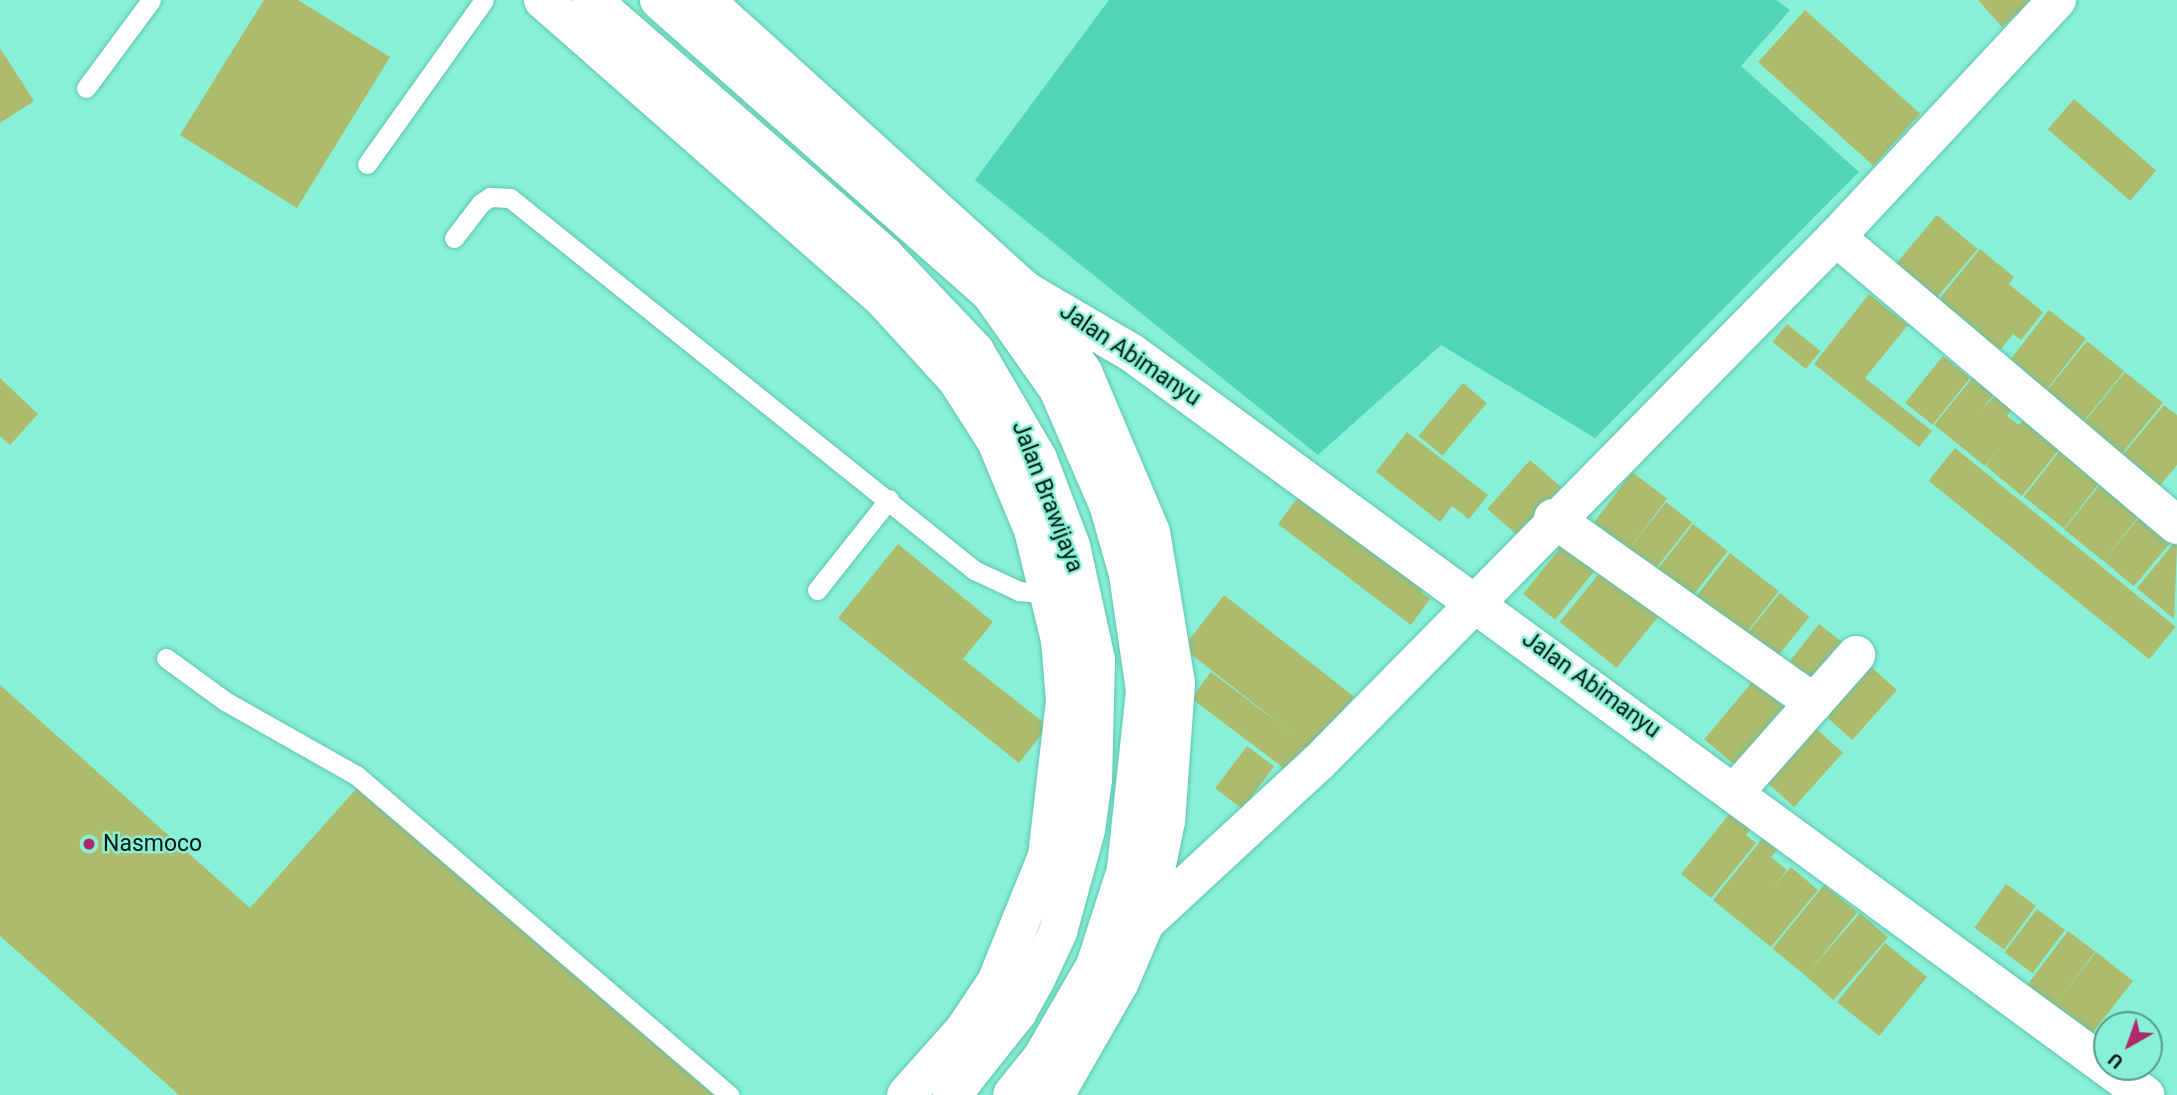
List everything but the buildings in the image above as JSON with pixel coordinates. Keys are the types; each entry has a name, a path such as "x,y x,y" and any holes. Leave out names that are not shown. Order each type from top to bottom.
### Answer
{"main road":[{"path":"543,0 884,300 957,380 1013,478 1052,594 1065,701 1047,856 996,982 964,1030 906,1095"},
{"name":"Jalan Brawijaya","path":"592,0 885,256 959,333 1010,404 1071,546 1096,660 1095,752 1086,830 1058,932 1036,979 1017,1013 952,1095"},
{"path":"659,0 991,294 1058,389 1109,507 1128,574 1145,691 1126,870 1095,966 1047,1049 1012,1095"},
{"path":"705,0 1026,291 1059,331 1107,420 1151,531 1164,587 1176,731 1166,821 1145,923 1120,982 1055,1095"},
{"path":"1145,923 1251,830 1553,518 1836,237 2057,0"},
{"path":"1836,237 2177,525"},
{"name":"Jalan Abimanyu","path":"1026,291 1105,334 1475,600 2145,1095"},
{"path":"1553,518 1814,703"},
{"path":"1735,792 1856,655"}],"lane":[{"path":"86,88 151,0"},
{"path":"367,164 484,0"},
{"path":"454,238 481,203 490,197 510,198 889,499 974,570 1019,591 1052,594"},
{"path":"817,590 889,499"},
{"path":"166,658 225,701 356,775 730,1095"}],"green space":[{"path":"1109,0 1776,0 1790,10 1741,66 1859,172 1595,438 1441,345 1318,455 975,180"}],"place":[{"name":"Nasmoco","path":"89,844"}]}
